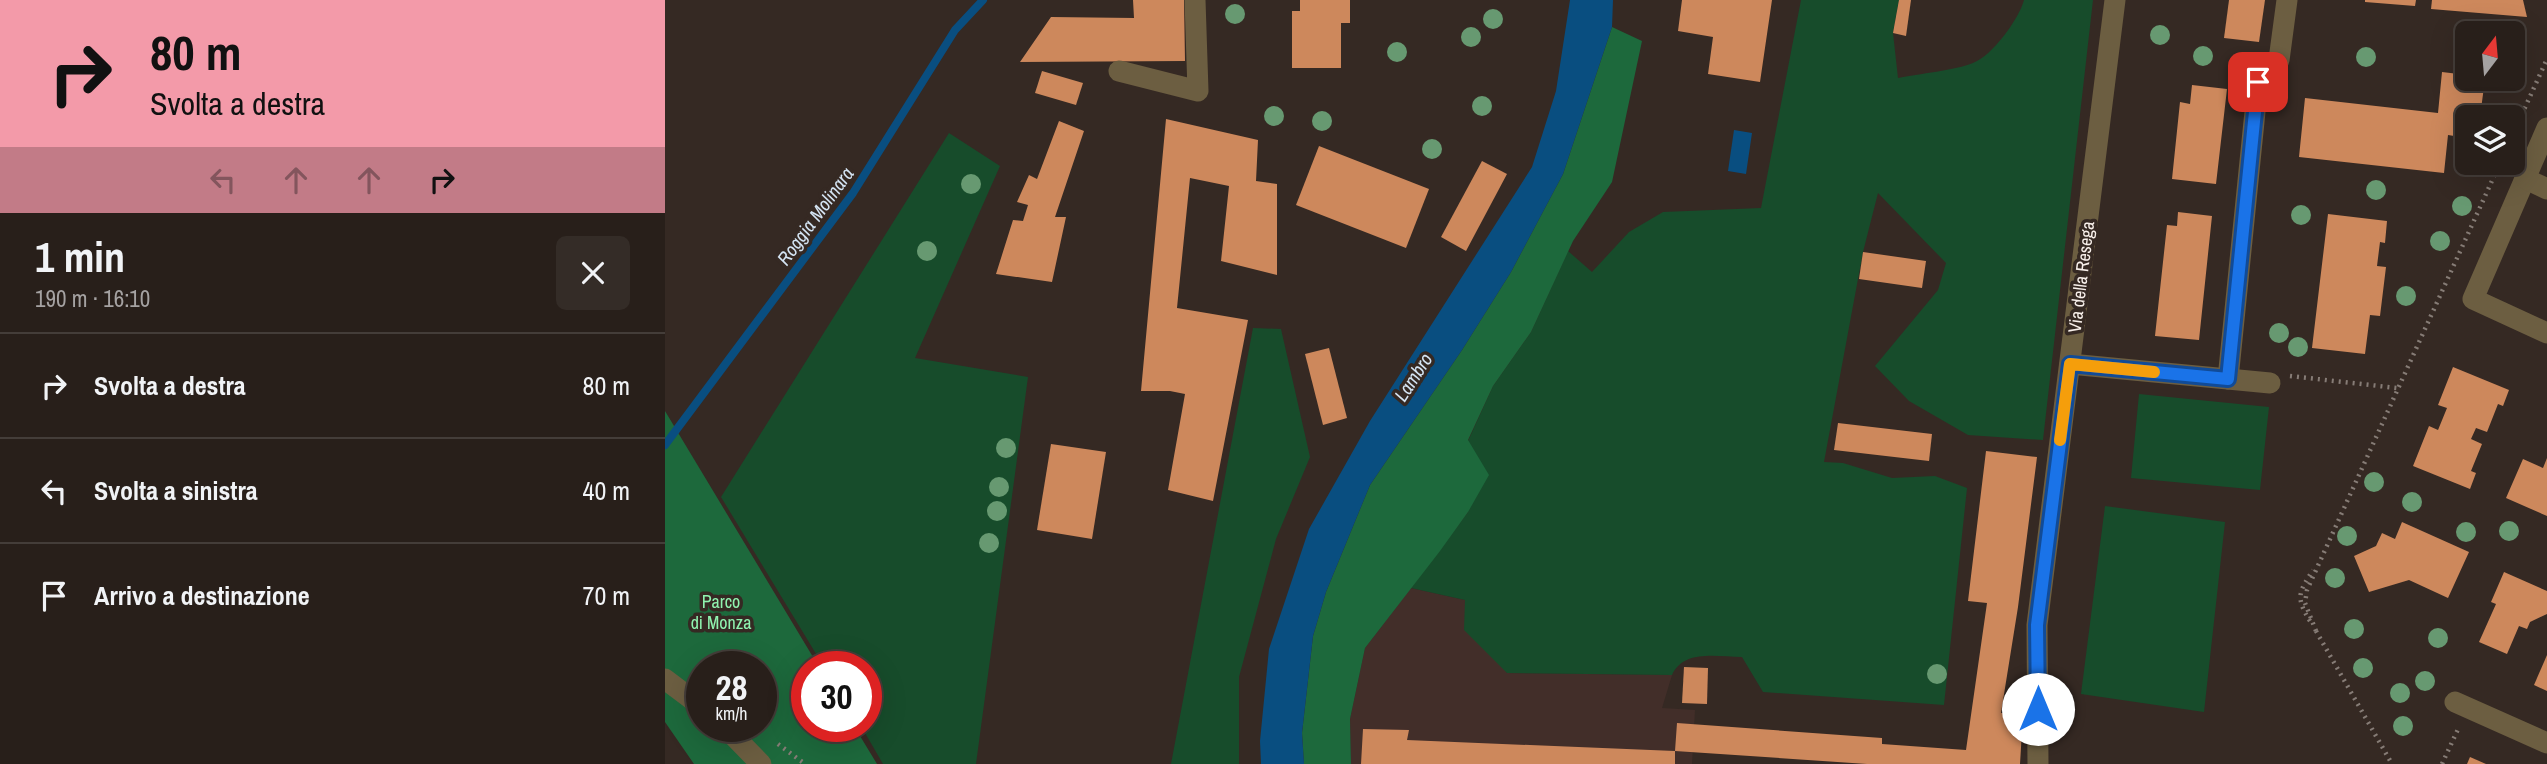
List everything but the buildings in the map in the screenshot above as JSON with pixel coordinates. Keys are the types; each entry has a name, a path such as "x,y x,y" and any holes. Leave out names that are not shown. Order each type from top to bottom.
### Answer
{"street":[{"path":"1119,71 1198,91 1195,0"},
{"name":"Via della Resega","path":"2038,764 2037,625 2115,0"},
{"path":"2279,60 2287,0"},
{"path":"2228,379 2258,82"},
{"path":"2547,128 2473,299 2547,332"},
{"path":"2526,179 2547,188"},
{"path":"2070,364 2270,383"},
{"path":"665,678 686,694"},
{"path":"2462,705 2547,743"},
{"path":"740,742 761,764"}],"path":[{"path":"2525,108 2547,59"},
{"path":"2392,764 2300,604 2300,590 2320,560 2495,175"},
{"path":"2270,383 2290,376 2397,388"},
{"path":"2442,764 2462,705"}],"shaded area":[{"path":"1411,588 1465,600 1507,673 1672,675 1662,708 1695,710 1692,764 1351,764 1350,719 1365,648"}],"green space":[{"path":"1801,0 1899,0 1893,33 1898,78 1957,68 1980,59 2004,36 2017,17 2024,0 2093,0 2043,440 1968,435 1909,401 1875,366 1938,290 1946,263 1878,193 1863,252 1824,462 1843,463 1892,478 1935,476 1967,488 1944,705 1763,692 1742,657 1693,658 1684,661 1672,675 1507,673 1464,630 1465,600 1411,588 1468,512 1468,441 1493,386 1531,332 1568,251 1592,272 1629,232 1663,212 1761,208"},
{"path":"1612,27 1642,41 1612,182 1573,241 1531,332 1493,386 1468,440 1489,475 1468,512 1365,648 1350,719 1351,764 1304,764 1302,733 1313,636 1326,592 1370,485 1462,350 1511,272 1563,174"},
{"path":"949,133 1000,166 915,358 1028,377 976,764 883,764 870,742 882,742 882,651 814,651 721,497"},
{"path":"1253,328 1281,329 1310,457 1276,539 1239,677 1239,764 1171,764"},
{"path":"2139,394 2269,407 2260,490 2131,478"},
{"name":"Parco di Monza","path":"665,411 809,651 791,651 791,742 864,742 877,764 694,764 665,722"},
{"path":"2105,506 2225,522 2204,712 2081,694"}],"water":[{"name":"Lambro","path":"1570,0 1613,0 1612,27 1563,174 1511,272 1462,350 1370,485 1326,592 1313,636 1302,733 1304,764 1261,764 1260,741 1269,649 1309,529 1370,421 1532,167 1556,91"},
{"path":"1734,130 1752,133 1746,174 1728,171"}],"waterway":[{"name":"Roggia Molinara","path":"665,445 853,193 955,30 983,0"}],"slow traffic":[{"path":"2060,440 2070,364 2154,372"}],"route":[{"path":"2038,709 2037,625 2070,364 2228,379 2258,82"}]}
